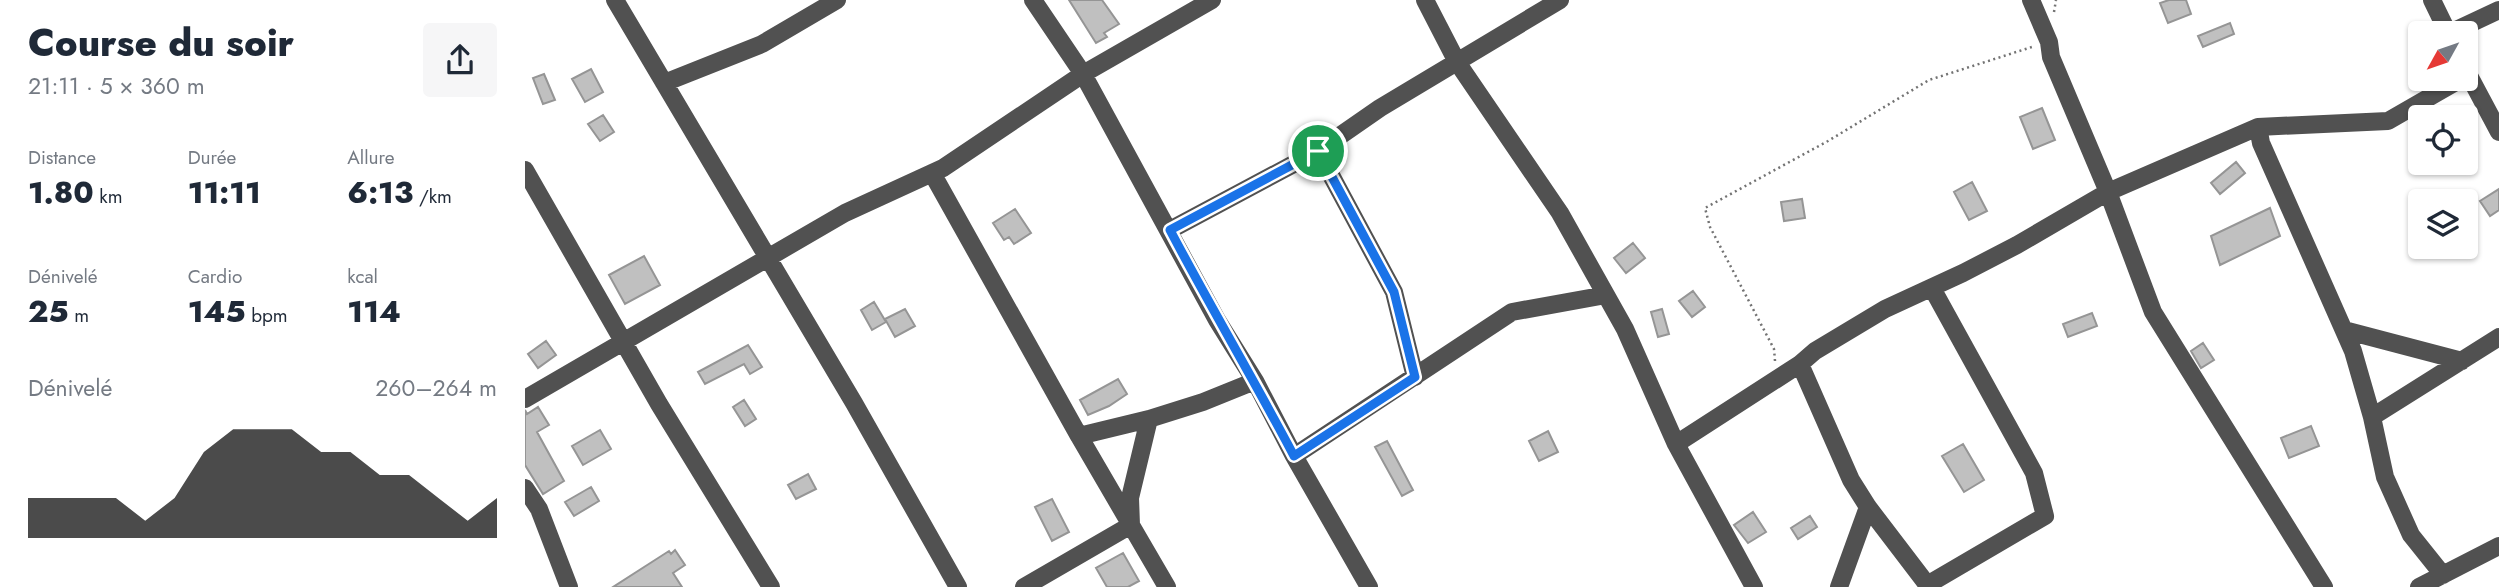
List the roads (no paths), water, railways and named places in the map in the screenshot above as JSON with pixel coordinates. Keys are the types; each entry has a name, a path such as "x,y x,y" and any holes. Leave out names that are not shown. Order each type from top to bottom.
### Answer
{"street":[{"path":"615,0 768,257 958,587"},
{"path":"664,83 762,44 837,0"},
{"path":"1033,0 1083,74 1217,320 1255,381 1294,456 1369,587"},
{"path":"525,399 623,340 863,204 932,173 1083,74 1212,0"},
{"path":"1425,0 1457,62 1560,213 1606,295 1625,329 1676,444 1754,587"},
{"path":"1170,230 1318,151 1380,108 1560,0"},
{"path":"2031,0 2049,41 2051,57 2108,192 2153,312 2324,587"},
{"path":"2432,0 2443,21"},
{"path":"2475,21 2499,10"},
{"path":"1676,444 1800,364 1815,351 1885,309 2017,245 2108,192 2259,127 2388,121 2438,91"},
{"path":"2475,91 2499,132"},
{"path":"2259,127 2261,143 2353,351 2372,417 2385,477 2411,535 2443,575"},
{"path":"1318,151 1394,292 1415,377"},
{"path":"525,170 659,404 771,587"},
{"path":"932,173 1167,587"},
{"path":"1800,364 1851,480 1868,507 1928,586 2045,516 2034,473 1932,288"},
{"path":"1294,456 1513,313 1606,295"},
{"path":"2344,330 2462,361"},
{"path":"2372,417 2499,337"},
{"path":"1079,436 1149,419 1203,402 1255,381"},
{"path":"1131,525 1130,498 1149,419"},
{"path":"525,488 532,509 569,587"},
{"path":"1839,587 1868,507"},
{"path":"1024,587 1131,525"},
{"path":"2419,587 2499,546"}]}
